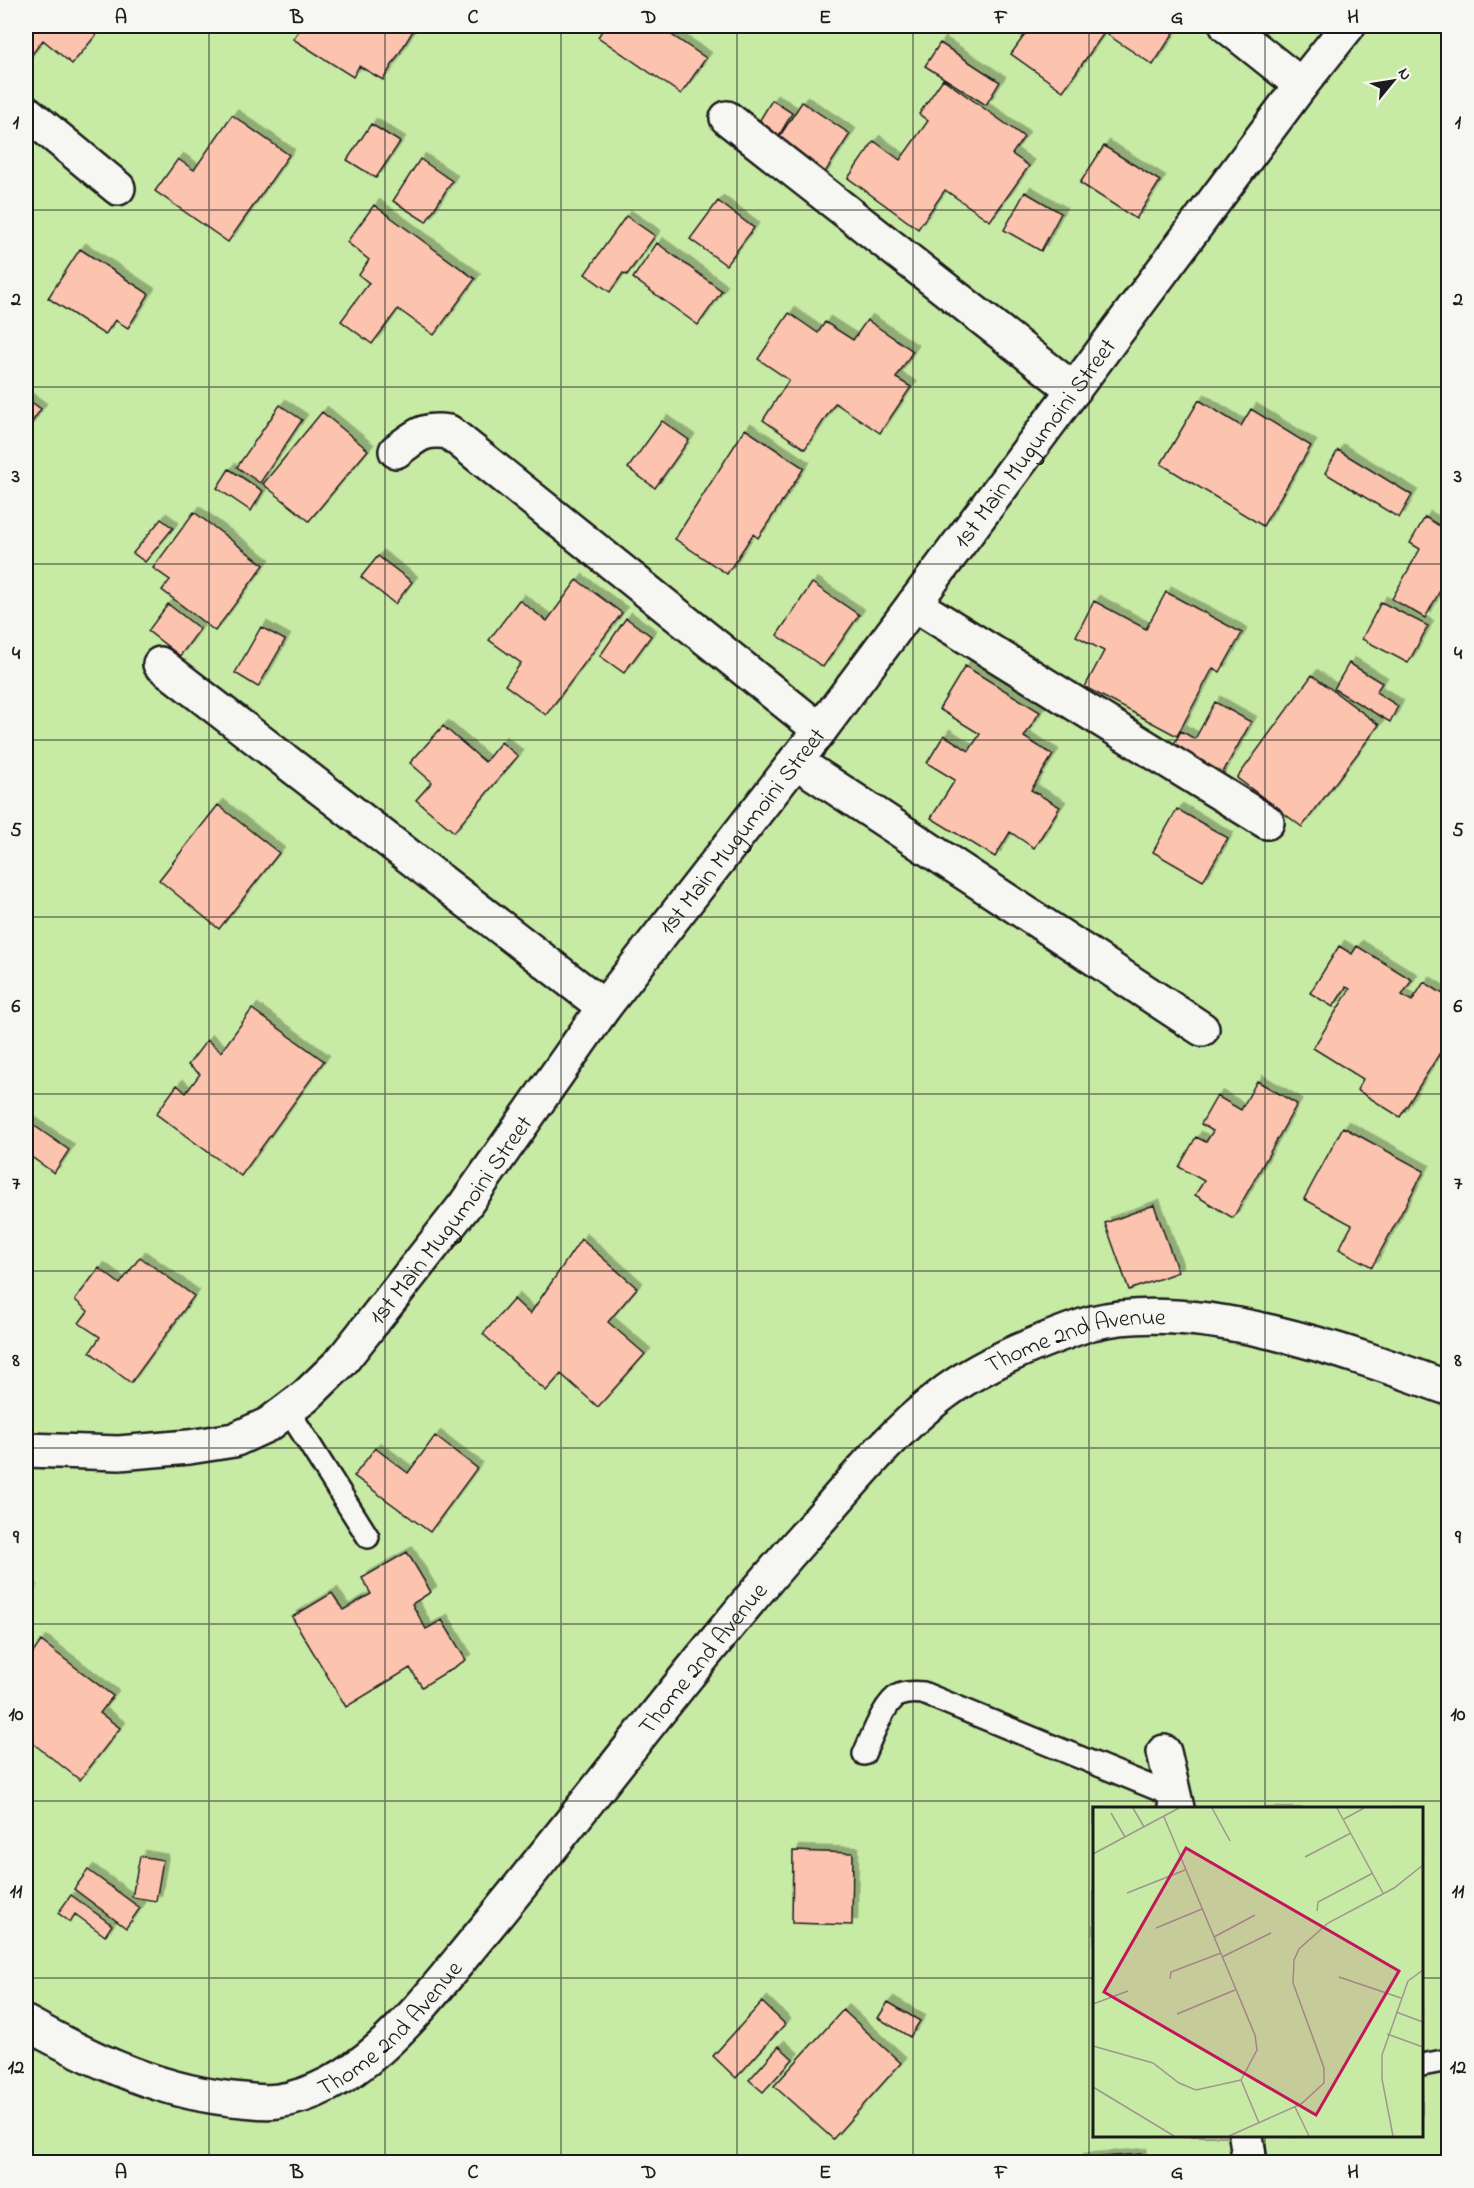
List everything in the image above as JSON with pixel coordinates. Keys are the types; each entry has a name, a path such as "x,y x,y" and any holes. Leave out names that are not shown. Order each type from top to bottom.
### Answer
{"street":[{"path":"1227,26 1301,85"},
{"name":"1st Main Mugumoini Street","path":"26,1450 119,1453 234,1440 269,1424 306,1396 341,1362 465,1205 604,1007 820,730 1301,85 1348,26"},
{"path":"26,112 118,188"},
{"path":"727,118 1074,390"},
{"path":"396,451 420,434 433,430 449,432 820,730"},
{"path":"914,604 1267,822"},
{"path":"160,664 604,1007"},
{"path":"795,761 1202,1029"},
{"name":"Thome 2nd Avenue","path":"26,2023 82,2054 149,2082 222,2098 274,2102 295,2097 324,2086 361,2063 392,2039 424,2002 530,1875 651,1719 774,1572 911,1419 944,1392 1033,1345 1092,1323 1149,1315 1203,1319 1245,1326 1313,1344 1449,1388"},
{"path":"1164,1752 1175,1802"},
{"path":"1246,2137 1250,2163"}],"lane":[{"path":"288,1410 368,1537"},
{"path":"864,1754 889,1704 896,1696 909,1692 923,1693 1175,1802"},
{"path":"1423,2065 1449,2060"}],"green space":[{"path":"26,26 1448,26 1448,2162 26,2162"}],"building":[{"path":"26,26 97,26 101,29 72,64 43,40 26,62"},
{"path":"302,26 416,26 383,80 359,66 353,77 293,39"},
{"path":"605,26 658,26 706,58 681,94 598,37"},
{"path":"1005,26 1027,26 1020,35"},
{"path":"1031,26 1109,26 1063,91 1011,54"},
{"path":"1114,26 1178,26 1153,65 1108,35"},
{"path":"940,43 1000,82 986,105 925,66"},
{"path":"943,79 1024,137 1012,154 1029,166 990,221 945,190 918,229 848,178 874,141 900,160 928,121 919,114"},
{"path":"772,100 792,113 773,146 752,133"},
{"path":"802,102 850,134 820,180 772,148"},
{"path":"232,115 289,155 228,242 155,191 178,159 194,170"},
{"path":"371,124 400,142 376,178 347,160"},
{"path":"1104,146 1160,181 1136,219 1080,183"},
{"path":"420,159 452,181 426,222 393,201"},
{"path":"1025,192 1061,213 1041,251 1004,230"},
{"path":"718,201 754,228 726,265 690,239"},
{"path":"374,205 475,279 434,335 398,309 372,344 341,321 369,283 359,275 369,260 347,242"},
{"path":"626,216 655,236 627,275 623,273 610,292 585,274"},
{"path":"657,243 722,291 698,325 633,278"},
{"path":"80,249 149,294 128,328 115,320 105,335 48,298"},
{"path":"789,313 818,333 825,322 853,340 867,320 913,351 896,378 911,387 880,433 835,403 805,449 763,420 789,380 758,359"},
{"path":"26,398 41,409 26,431"},
{"path":"1199,400 1241,426 1251,409 1311,446 1263,526 1161,464"},
{"path":"280,405 302,420 260,483 237,467"},
{"path":"322,412 368,450 309,521 263,484"},
{"path":"662,421 689,440 655,488 628,468"},
{"path":"745,429 804,468 758,538 753,534 727,574 675,539"},
{"path":"1338,450 1412,495 1399,518 1325,473"},
{"path":"229,469 263,491 251,511 217,488"},
{"path":"194,512 264,565 215,631 162,590 170,580 153,568"},
{"path":"1425,517 1448,531 1448,576 1425,618 1392,599 1420,549 1410,543"},
{"path":"161,519 173,528 145,562 133,553"},
{"path":"378,556 412,582 395,604 361,577"},
{"path":"577,580 622,613 546,715 505,685 521,663 489,640 519,600 547,621"},
{"path":"812,583 859,615 823,667 777,635"},
{"path":"1166,592 1242,633 1220,672 1213,668 1177,736 1085,687 1104,651 1076,636 1094,601 1146,629"},
{"path":"1381,602 1428,626 1408,663 1362,639"},
{"path":"168,604 200,629 180,656 148,631"},
{"path":"626,618 651,636 624,673 600,656"},
{"path":"261,627 285,640 258,687 235,673"},
{"path":"1349,663 1382,683 1376,692 1398,706 1390,722 1334,689"},
{"path":"965,666 1040,712 1024,737 1053,755 1031,790 1060,807 1034,848 1010,832 995,857 931,818 955,780 927,763 944,735 969,751 980,734 939,709"},
{"path":"1312,675 1379,725 1302,827 1237,778"},
{"path":"1215,702 1251,722 1218,781 1169,753 1181,731 1195,739"},
{"path":"443,726 485,762 501,742 518,756 454,832 416,800 432,782 410,763"},
{"path":"218,805 279,853 219,929 159,880"},
{"path":"1177,809 1228,838 1203,881 1153,852"},
{"path":"1339,946 1352,954 1357,946 1412,980 1402,995 1412,1001 1424,982 1448,997 1448,1040 1400,1117 1357,1090 1363,1079 1313,1048 1350,989 1346,987 1333,1007 1310,993"},
{"path":"252,1009 324,1061 241,1176 156,1114 177,1085 186,1093 200,1074 188,1065 207,1040 221,1052"},
{"path":"1257,1081 1297,1104 1233,1218 1195,1195 1204,1181 1179,1167 1196,1137 1206,1142 1213,1131 1201,1124 1217,1096 1241,1110"},
{"path":"26,1120 69,1150 54,1173 26,1153"},
{"path":"1343,1127 1424,1171 1372,1267 1339,1249 1352,1225 1304,1199"},
{"path":"1154,1205 1178,1272 1129,1290 1105,1223"},
{"path":"581,1239 637,1288 608,1322 645,1354 598,1407 561,1374 546,1391 483,1334 514,1299 530,1314"},
{"path":"140,1257 194,1296 131,1383 90,1352 100,1337 79,1323 88,1311 75,1300 99,1268 120,1284"},
{"path":"435,1436 477,1468 430,1532 354,1476 375,1448 408,1473"},
{"path":"407,1552 431,1592 412,1604 426,1629 442,1620 466,1660 422,1687 410,1668 346,1707 292,1617 332,1593 343,1610 371,1594 362,1578"},
{"path":"26,1586 32,1590 26,1601"},
{"path":"41,1641 113,1696 100,1713 120,1728 80,1780 26,1738 26,1663"},
{"path":"793,1851 853,1853 852,1925 792,1923"},
{"path":"140,1856 163,1860 156,1901 132,1897"},
{"path":"88,1870 140,1908 126,1928 74,1889"},
{"path":"71,1895 112,1925 105,1936 75,1914 70,1922 58,1913"},
{"path":"762,2002 785,2024 736,2078 713,2056"},
{"path":"888,2002 920,2021 910,2037 878,2018"},
{"path":"843,2010 901,2063 833,2139 774,2086"},
{"path":"779,2046 793,2059 763,2092 749,2080"},
{"path":"1141,2154 1142,2162 1078,2162 1078,2159"}]}
